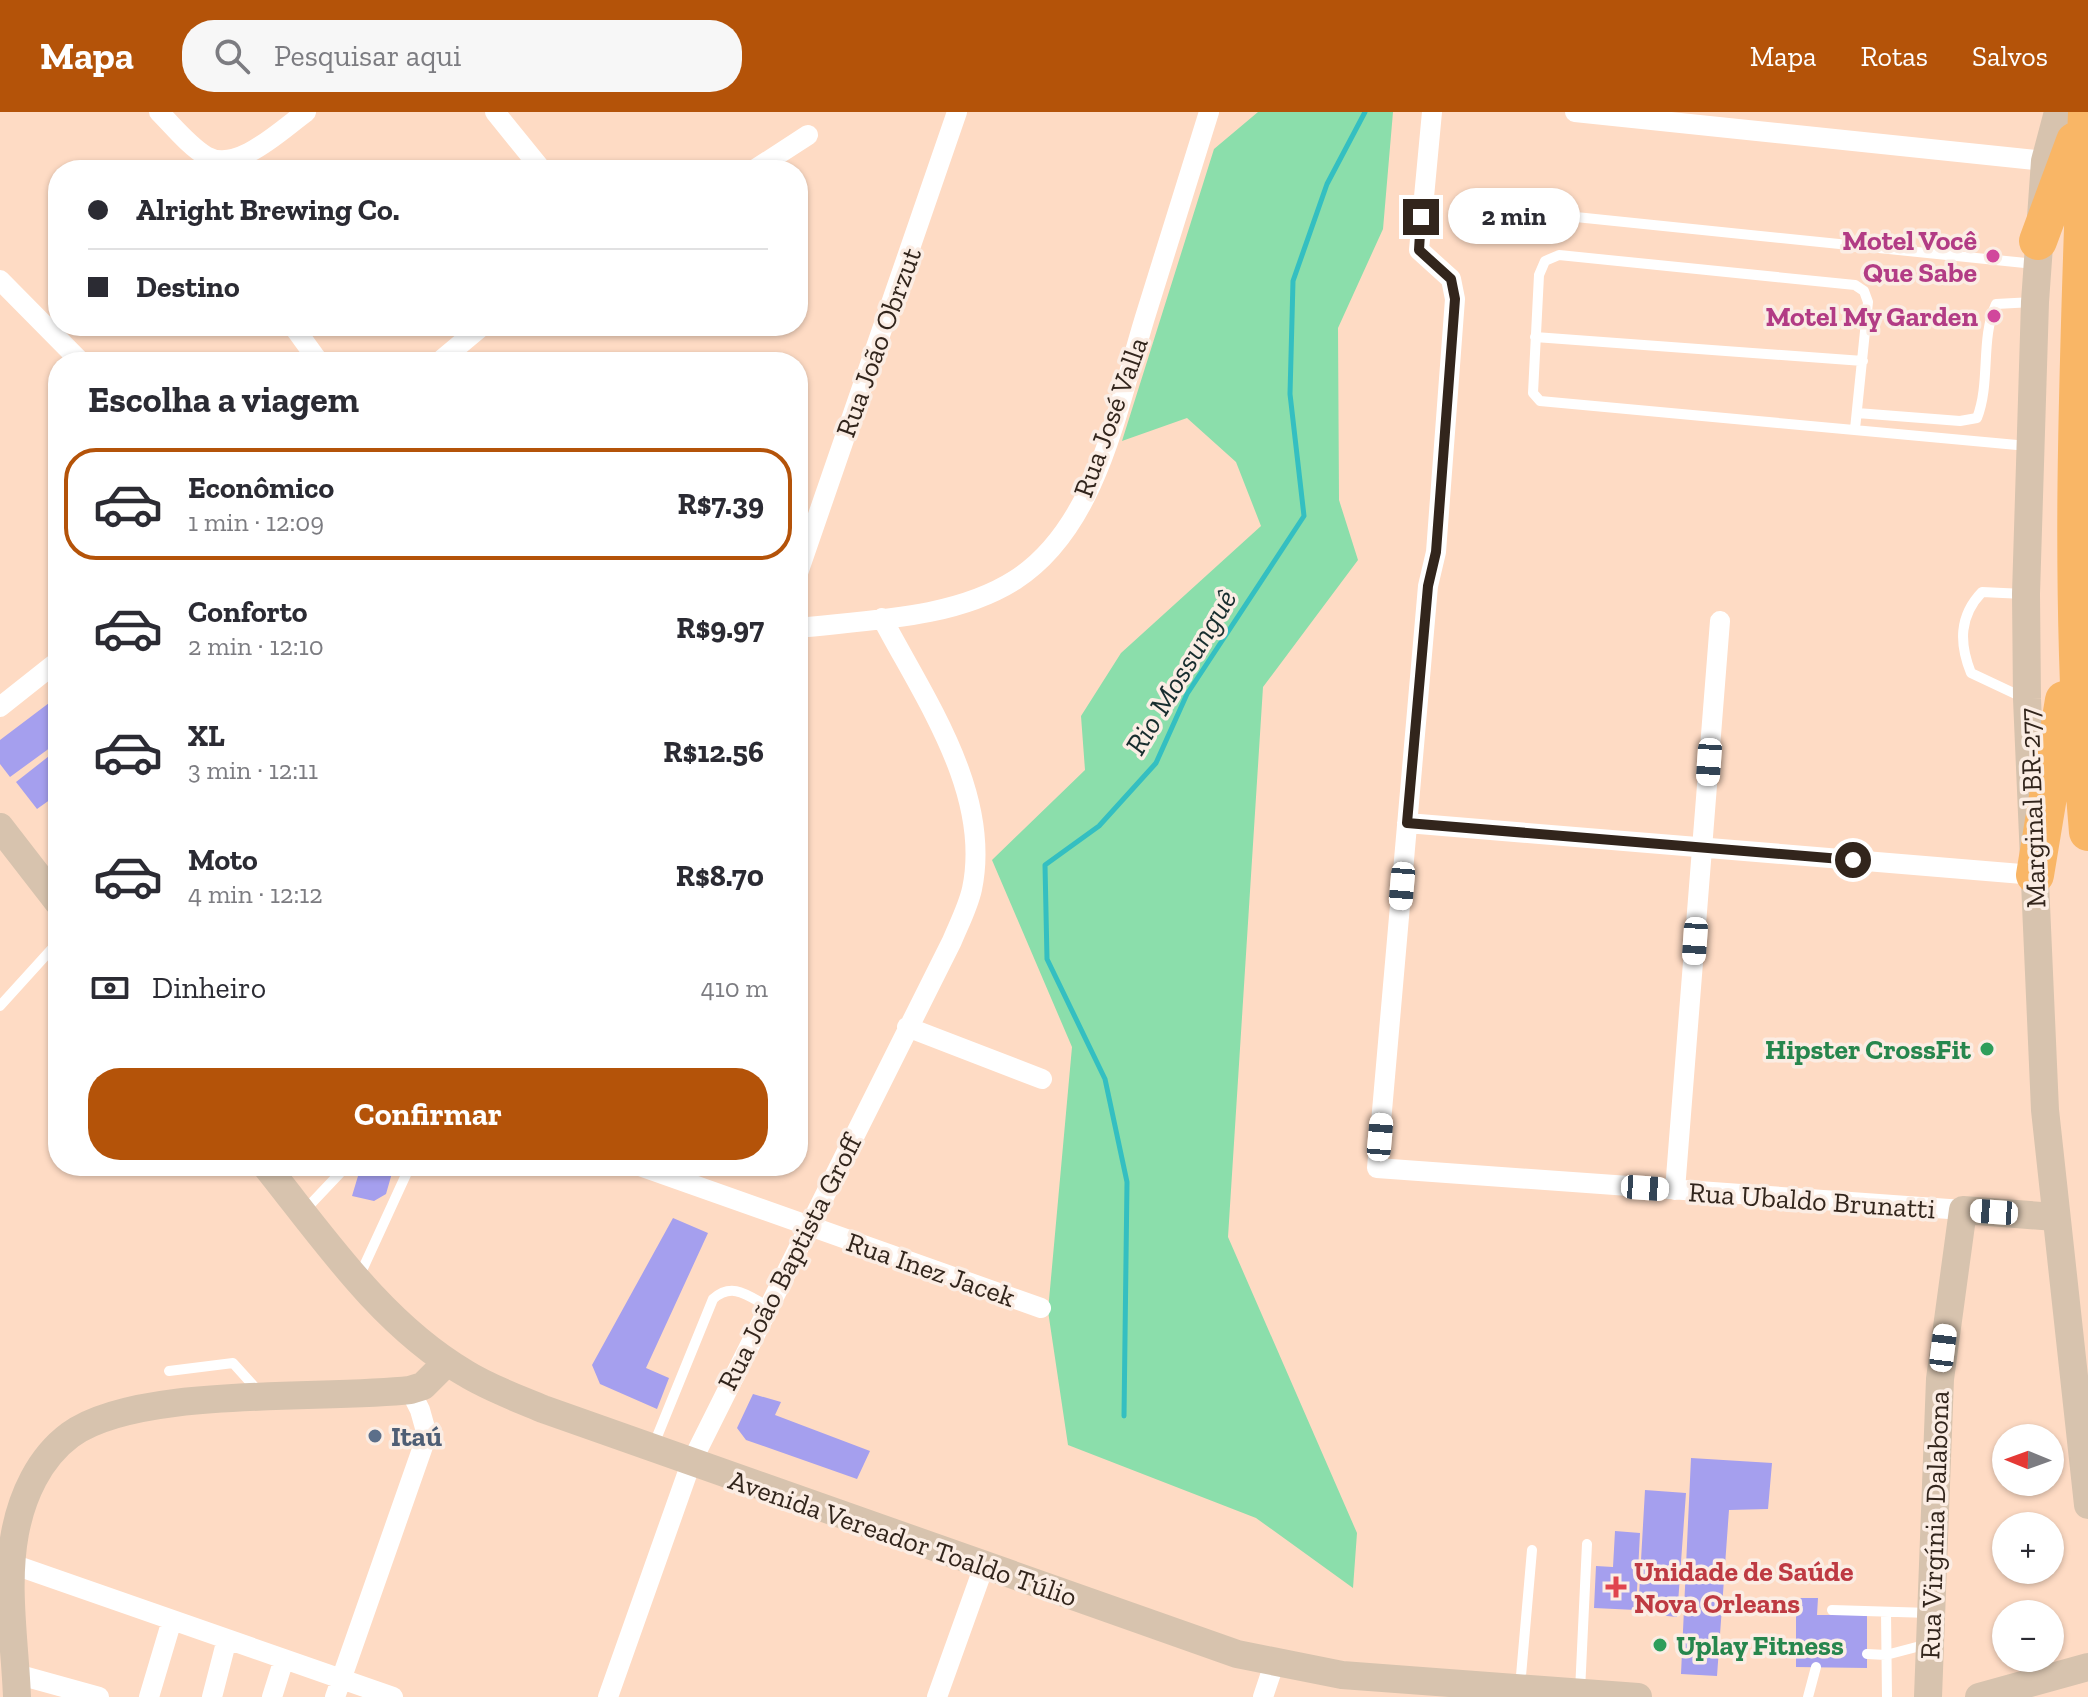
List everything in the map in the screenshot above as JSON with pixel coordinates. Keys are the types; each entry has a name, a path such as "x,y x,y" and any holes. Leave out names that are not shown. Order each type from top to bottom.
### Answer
{"highway":[{"path":"2038,253 2086,112"},
{"path":"2086,112 2076,428 2076,626 2088,832"},
{"path":"2035,875 2076,626"}],"main road":[{"name":"Marginal BR-277","path":"2058,112 2045,161 2035,302 2026,594 2027,699 2041,1039 2055,1217 2088,1505"},
{"path":"0,827 48,889"},
{"name":"Avenida Vereador Toaldo Túlio","path":"277,1176 358,1280 439,1356 513,1397 1201,1643 1274,1664 1342,1675 1638,1697"},
{"name":"Rua Ubaldo Brunatti","path":"1963,1210 2055,1217"},
{"name":"Rua Virgínia Dalabona","path":"1928,1697 1941,1363 1963,1210"},
{"path":"17,1686 8,1533 38,1471 51,1453 86,1425 129,1410 410,1390 423,1386 439,1356"},
{"path":"372,1392 439,1356"},
{"path":"1979,1697 2088,1667"}],"street":[{"path":"159,112 207,157 247,156 306,112"},
{"path":"495,112 534,160"},
{"name":"Rua João Obrzut","path":"808,544 957,112"},
{"name":"Rua José Valla","path":"808,627 882,618 962,603 1014,580 1056,543 1068,525 1103,451 1209,112"},
{"path":"1432,112 1418,244 1422,256 1453,283 1455,299 1436,552 1428,586 1407,823 2035,875"},
{"path":"1575,112 2045,161"},
{"path":"769,160 808,135"},
{"path":"0,280 48,329"},
{"path":"55,336 71,352"},
{"path":"451,352 470,336"},
{"name":"Rua João Baptista Groff","path":"608,1697 691,1463 963,915 972,889 974,833 968,802 947,742 882,618"},
{"path":"1675,1190 1720,621"},
{"path":"0,707 48,669"},
{"name":"Rua Ubaldo Brunatti","path":"1407,823 1377,1168 1963,1210"},
{"path":"907,1027 1042,1079"},
{"name":"Rua Inez Jacek","path":"668,1176 1041,1308"},
{"path":"338,1688 427,1435 410,1390"},
{"path":"12,1564 284,1659 338,1688 393,1697"},
{"path":"937,1697 984,1566"},
{"path":"149,1697 172,1620"},
{"path":"212,1697 227,1639"},
{"path":"272,1697 284,1659"},
{"path":"1263,1697 1274,1664"},
{"path":"17,1686 99,1697"}],"lane":[{"path":"1566,216 2038,253"},
{"path":"1855,429 1868,302 1864,291 1855,285 1559,255 1545,261 1539,275 1535,337 1533,393 1540,401 1552,405 2029,446"},
{"path":"1857,413 1960,421 1977,418 1983,401 1990,324 1996,304 2035,302"},
{"path":"1535,337 1863,361"},
{"path":"2026,594 1982,592 1964,618 1963,653 1971,673 2027,699"},
{"path":"0,1006 48,953"},
{"path":"303,1213 337,1176"},
{"path":"358,1280 405,1176"},
{"path":"653,1449 713,1299 723,1290 735,1289 767,1306"},
{"path":"169,1371 233,1363 264,1398"},
{"path":"1580,1693 1587,1544"},
{"path":"1520,1688 1532,1550"},
{"path":"1832,1610 1930,1613"},
{"path":"1886,1612 1887,1697"},
{"path":"1867,1654 1886,1655 1929,1644"},
{"path":"1808,1697 1816,1667"}],"green space":[{"path":"1258,112 1393,112 1383,229 1338,328 1339,500 1358,560 1263,687 1228,1237 1357,1533 1353,1588 1256,1518 1068,1445 1048,1311 1072,1047 992,860 1085,770 1081,716 1121,653 1261,526 1236,462 1187,418 1122,441 1214,149"}],"building":[{"path":"48,704 48,749 10,777 0,764 0,740"},
{"path":"48,757 48,801 37,809 16,782"},
{"path":"358,1176 391,1176 386,1194 374,1201 352,1196"},
{"path":"673,1218 708,1233 646,1368 669,1378 657,1409 600,1384 592,1365"},
{"path":"753,1394 781,1402 775,1415 870,1451 857,1479 746,1440 737,1428"},
{"path":"1691,1458 1772,1463 1768,1509 1729,1510 1717,1676 1681,1674"},
{"path":"1645,1490 1686,1493 1677,1617 1638,1613"},
{"name":"Unidade de Saúde Nova Orleans","path":"1615,1531 1640,1533 1636,1610 1594,1608 1596,1566 1613,1567"},
{"path":"1796,1598 1818,1598 1817,1615 1867,1615 1867,1668 1796,1667"}],"waterway":[{"name":"Rio Mossunguê","path":"1124,1416 1127,1182 1105,1079 1047,959 1045,865 1099,826 1156,763 1187,694 1304,516 1290,394 1293,281 1327,184 1365,112"}],"place":[{"name":"Motel Você Que Sabe","path":"1993,256"},
{"name":"Motel My Garden","path":"1994,316"},
{"name":"Hipster CrossFit","path":"1987,1049"},
{"name":"Itaú","path":"375,1436"},
{"name":"Unidade de Saúde Nova Orleans","path":"1616,1587"},
{"name":"Uplay Fitness","path":"1660,1645"}],"route":[{"path":"1421,217 1419,250 1422,256 1451,279 1455,299 1436,552 1428,586 1407,823 1853,860"}]}
